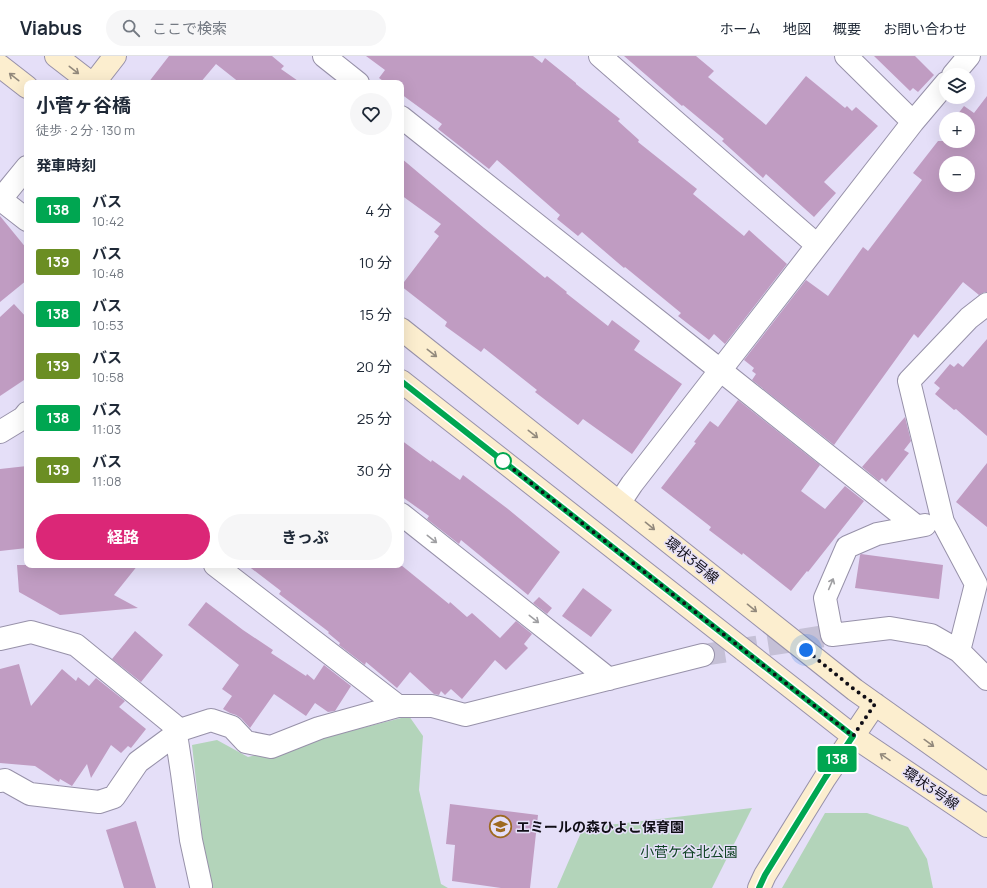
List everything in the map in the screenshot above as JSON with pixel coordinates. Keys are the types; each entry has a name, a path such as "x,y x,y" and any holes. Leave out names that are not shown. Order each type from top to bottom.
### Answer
{"street":[{"path":"56,56 88,80"},
{"path":"95,80 115,56"},
{"path":"600,56 817,245"},
{"path":"846,56 913,122"},
{"path":"959,68 968,56"},
{"path":"328,57 355,80"},
{"path":"0,66 24,85"},
{"path":"620,502 632,484 817,245 913,122 939,91"},
{"path":"404,119 916,526"},
{"path":"24,171 0,200 24,218"},
{"path":"959,651 976,584 943,522 909,381 969,318 987,304"},
{"name":"環状3号線","path":"404,331 855,690 987,784"},
{"name":"環状3号線","path":"404,383 853,736 987,826"},
{"path":"0,432 24,418"},
{"path":"404,516 609,679"},
{"path":"943,522 877,534 847,547 825,598 832,635 890,628 931,635 959,651 987,679"},
{"path":"219,568 398,706"},
{"path":"0,639 31,632 76,645 178,732 191,840 201,886"},
{"path":"0,781 5,780 30,794 99,802 114,797 138,762 178,732 211,720 232,727 246,742 271,747 319,728 398,706 432,706 465,715 703,655"},
{"path":"759,888 765,875 825,778 875,704"}],"green space":[{"path":"409,716 423,736 419,790 441,884 448,888 208,888 192,745 217,740 248,757"},
{"name":"小菅ケ谷北公園","path":"752,808 712,888 557,888 583,828"},
{"path":"825,813 867,813 908,827 927,859 933,888 782,888"}],"building":[{"path":"169,56 272,56 284,66 281,69 297,80 236,80 216,64 203,80 150,80"},
{"path":"366,56 533,56 542,63 545,58 620,119 618,121 639,140 638,142 697,189 693,194 744,236 749,230 787,264 725,344 714,334 709,340 678,316 681,313 625,267 624,268 582,232 578,236 557,219 560,215 497,160 489,169 438,129 442,124 404,96 404,80 382,80 379,78 385,70"},
{"path":"624,56 696,56 714,71 708,77 766,125 806,76 845,108 847,106 852,111 856,107 878,126 824,182 836,193 814,217 766,174 763,178 722,141 724,139 683,105 682,106"},
{"path":"874,56 915,56 934,75 918,92 913,88 910,91"},
{"path":"987,96 987,292 979,295 963,282 918,338 914,334 834,445 752,380 756,374 752,371 754,368 744,360 806,280 828,296 863,247 868,251 922,180 913,173 938,141 939,148 975,148 975,112"},
{"path":"964,106 973,112 959,112"},
{"path":"404,161 545,278 547,276 608,326 612,320 640,341 634,350 682,384 632,454 583,419 578,425 535,392 537,390 484,348 481,352 445,326 447,322 404,288 404,282 439,236 434,232 441,224 404,197"},
{"path":"0,216 24,245 24,282 0,302"},
{"path":"14,304 24,315 24,380 0,396 0,317"},
{"path":"987,339 987,436 956,409 954,410 935,394 940,388 934,383 950,364 954,367 958,363 963,367"},
{"path":"738,400 820,465 801,491 825,509 845,486 864,501 808,572 807,571 791,591 743,553 742,555 709,530 711,527 661,488 696,443 694,442 710,421 718,427"},
{"path":"905,417 911,441 904,450 909,453 886,482 882,478 879,481 862,467"},
{"path":"404,442 431,462 432,460 460,480 463,475 508,509 560,552 528,595 461,540 459,544 427,519 429,516 404,498"},
{"path":"987,463 987,527 956,502"},
{"path":"24,466 24,548 0,551 0,469"},
{"path":"861,554 943,565 939,599 855,588"},
{"path":"17,565 24,565 24,568 136,568 114,595 138,608 60,615 19,592"},
{"path":"404,567 449,604 450,602 467,617 472,613 500,638 516,621 532,634 524,644 528,648 506,670 495,660 462,699 451,689 445,695 441,691 439,695 434,694 410,672 397,688 366,662 365,665 339,645 340,643 328,633 329,632 279,594 281,591 251,568"},
{"path":"583,588 612,610 591,637 562,616"},
{"path":"539,597 552,608 547,614 533,603"},
{"path":"206,602 243,630 273,650 271,653 306,676 307,674 314,680 324,665 351,686 335,711 328,712 315,703 306,716 274,694 250,728 241,718 223,709 232,696 222,689 239,665 188,625"},
{"path":"135,631 163,655 141,682 112,659"},
{"path":"19,664 31,706 62,669 76,681 78,677 89,686 96,678 125,701 119,707 146,729 131,748 128,746 121,753 111,745 91,778 87,764 72,786 60,779 59,782 35,766 0,763 0,669"},
{"path":"450,804 538,815 530,888 501,888 452,881 455,845 446,844"},
{"path":"136,821 156,888 124,888 106,830"}],"tunnel":[{"path":"703,655 832,635"}],"bus line":[{"name":"138","path":"404,383 853,736 765,875 759,888"}],"place":[{"name":"エミールの森ひよこ保育園","path":"501,827"}],"route":[{"path":"503,461 853,736 875,704 855,690 806,650"}]}
